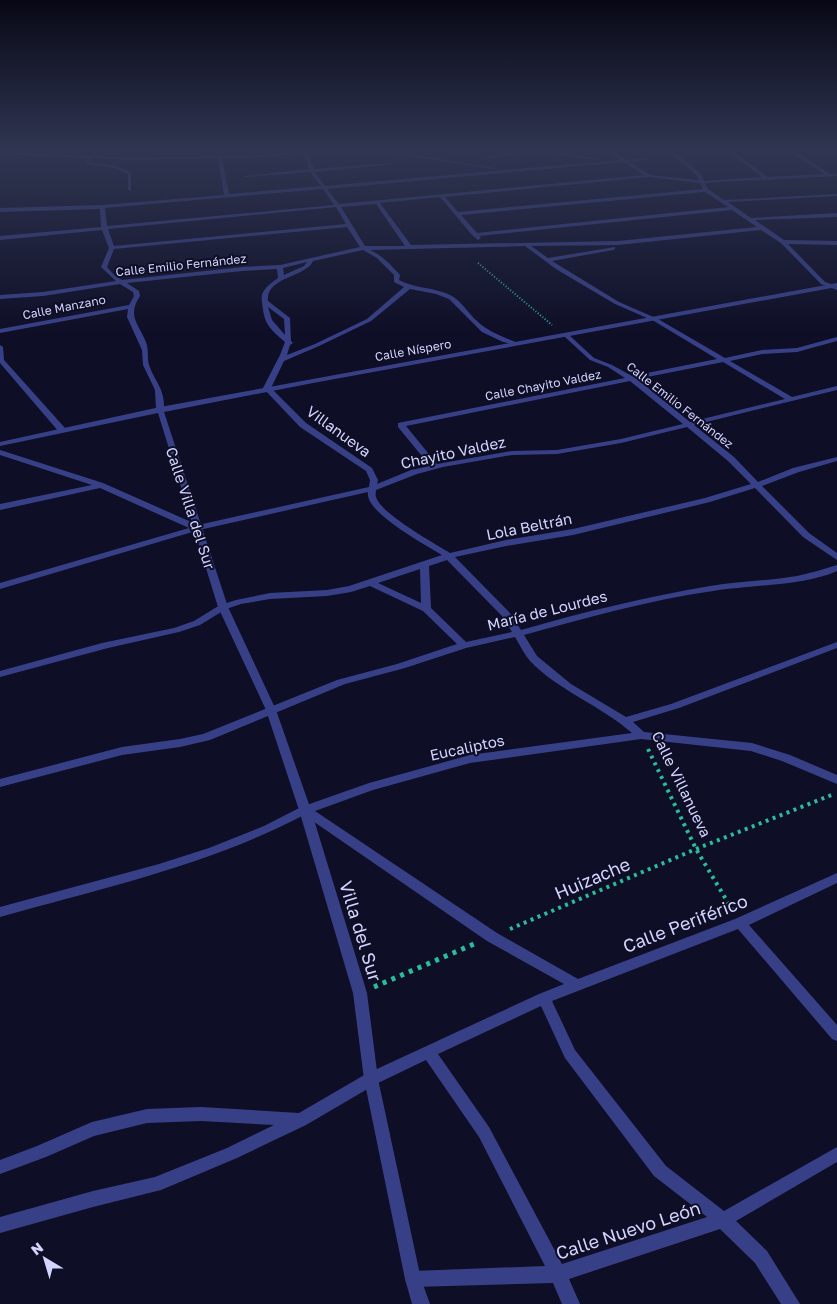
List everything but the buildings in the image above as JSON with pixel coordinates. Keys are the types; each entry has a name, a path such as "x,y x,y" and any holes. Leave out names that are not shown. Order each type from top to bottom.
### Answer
{"street":[{"path":"102,212 104,227 112,248 104,267 113,277 122,282"},
{"path":"0,238 272,212"},
{"path":"341,212 363,248 375,253 397,274 396,280 408,287 452,298 476,324 494,336 516,344"},
{"path":"384,212 410,248"},
{"path":"458,214 480,212"},
{"path":"475,235 695,212"},
{"path":"739,212 783,242 823,283 835,287"},
{"path":"458,214 486,246"},
{"path":"752,219 837,215"},
{"path":"112,248 349,224"},
{"path":"548,260 605,250 634,242 764,228"},
{"name":"Calle Emilio Fernández","path":"0,297 43,294 122,282 242,269 280,267 363,248 527,246 634,242"},
{"path":"783,242 837,243"},
{"path":"527,246 558,268 617,302 656,320 792,400"},
{"path":"290,343 271,324 264,313 264,298 268,289 281,278 306,267 314,260"},
{"path":"280,267 281,278"},
{"name":"Calle Villa del Sur","path":"122,282 136,291 137,296 132,306 129,320 145,349 145,364 162,395 160,409 223,607"},
{"path":"282,359 317,346 369,320 408,287"},
{"name":"Calle Níspero","path":"0,444 267,388 835,287"},
{"path":"265,302 287,318 290,343 272,374 267,388"},
{"name":"Calle Manzano","path":"0,331 132,306"},
{"name":"Calle Emilio Fernández","path":"567,336 592,359 610,366 632,379 731,459 781,512 806,535 837,557"},
{"name":"Calle Chayito Valdez","path":"436,467 401,425 762,352 797,350 837,340"},
{"path":"0,347 1,360 62,430"},
{"name":"Villanueva","path":"267,388 303,425 369,470 374,480 371,496 376,506 387,516 449,556"},
{"path":"688,424 837,388"},
{"name":"Chayito Valdez","path":"0,586 197,528 371,489 414,472 512,453 556,452 582,448 688,424"},
{"path":"0,452 100,485 197,528"},
{"name":"Lola Beltrán","path":"0,674 106,645 176,630 198,623 223,607 239,602 270,596 327,593 371,583 449,556 506,543 573,532 707,500 757,485 796,470 837,459"},
{"path":"0,507 100,485"},
{"name":"Calle Villanueva","path":"449,556 506,614 533,658 567,686 625,721 641,734"},
{"path":"424,565 426,609"},
{"name":"María de Lourdes","path":"0,783 122,751 180,743 206,737 341,682 401,666 464,645 518,634 588,614 642,602 712,588 795,579 828,572 837,568"},
{"path":"371,583 426,609 464,645"},
{"name":"Villa del Sur","path":"223,607 271,710 360,993 371,1079 413,1279"},
{"path":"625,721 674,706 837,645"},
{"name":"Eucaliptos","path":"0,912 178,862 268,829 304,810 369,787 470,759 641,734 752,747 786,758 837,780"},
{"path":"304,810 492,936 577,985"},
{"name":"Calle Periférico","path":"0,1225 93,1199 156,1185 232,1153 301,1120 371,1079 544,998 740,923 837,878"},
{"path":"740,923 837,1035"},
{"path":"544,998 570,1054 660,1171 723,1220 760,1257 791,1304"},
{"path":"428,1052 484,1132 558,1274 571,1304"},
{"path":"0,1167 92,1129 147,1116 201,1114 301,1120"},
{"name":"Calle Nuevo León","path":"413,1279 558,1274 723,1220 837,1154"},
{"path":"413,1279 420,1304"}],"path":[{"path":"478,263 567,336"},
{"name":"Calle Villanueva","path":"641,734 696,848 740,923"},
{"name":"Huizache","path":"360,993 696,848 837,793"}]}
